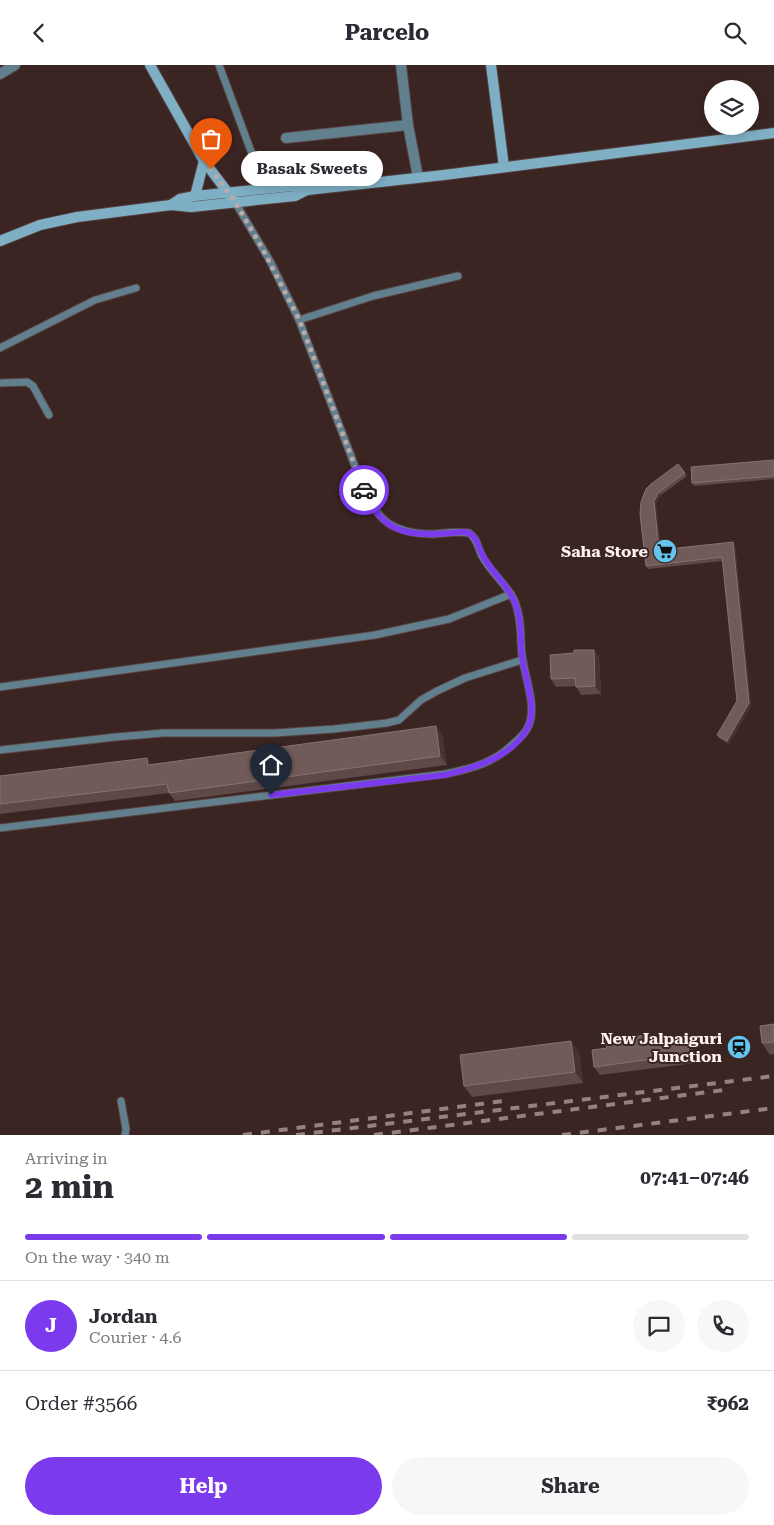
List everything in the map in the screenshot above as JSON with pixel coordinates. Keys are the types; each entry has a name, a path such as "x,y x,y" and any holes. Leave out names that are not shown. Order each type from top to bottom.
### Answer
{"street":[{"path":"0,74 15,65"},
{"path":"150,65 204,161 232,197"},
{"path":"401,65 408,125 418,177"},
{"path":"491,65 504,167"},
{"path":"286,138 408,125"},
{"path":"172,205 180,199 195,197 295,196 307,190 774,133"},
{"path":"195,197 204,161"},
{"path":"217,177 243,192"},
{"path":"0,241 58,220 172,205 191,207 232,197 243,192 265,189 293,186 307,190"}],"lane":[{"path":"219,65 265,189"},
{"path":"0,828 445,775 487,763 508,749 522,736 528,727 530,700 522,659 522,634 516,604 511,594 483,557 476,539 469,533 413,533 393,527 380,518 375,511 363,487 299,319 270,261 232,197"},
{"path":"299,319 373,296 458,277"},
{"path":"0,348 94,300 136,288"},
{"path":"0,383 27,382 33,386 49,415"},
{"path":"0,687 375,635 449,619 511,594"},
{"path":"0,750 153,734 201,732 275,733 387,723 399,720 421,700 436,691 465,678 522,659"},
{"path":"121,1101 126,1129 125,1135"}],"building":[{"path":"774,460 774,476 692,483 691,467"},
{"path":"678,464 685,473 659,492 654,501 659,550 733,542 749,703 727,741 717,735 737,701 722,557 646,566 640,514 641,502 646,489"},
{"path":"574,650 594,650 595,686 576,687 575,678 551,679 550,655 574,653"},
{"path":"436,726 440,756 169,793 167,784 0,804 0,776 147,758 148,765"},
{"path":"774,1024 774,1042 762,1043 760,1026"},
{"path":"646,1035 647,1043 687,1038 689,1054 594,1067 592,1050 607,1048 606,1041"},
{"path":"571,1041 575,1072 464,1086 460,1055"}],"railway":[{"path":"296,1135 774,1076"},
{"path":"374,1135 724,1090"},
{"path":"243,1135 503,1101"},
{"path":"562,1135 774,1108"}],"way so far":[{"path":"211,169 235,202 270,261 299,319 364,490"}],"place":[{"name":"Basak Sweets","path":"211,169"},
{"name":"Saha Store","path":"665,551"},
{"name":"New Jalpaiguri Junction","path":"739,1047"}],"route":[{"path":"271,795 445,775 470,769 487,763 508,749 522,736 528,727 531,711 530,700 522,659 522,634 516,604 506,586 483,557 476,539 466,532 425,534 413,533 393,527 380,518 364,490"}]}
